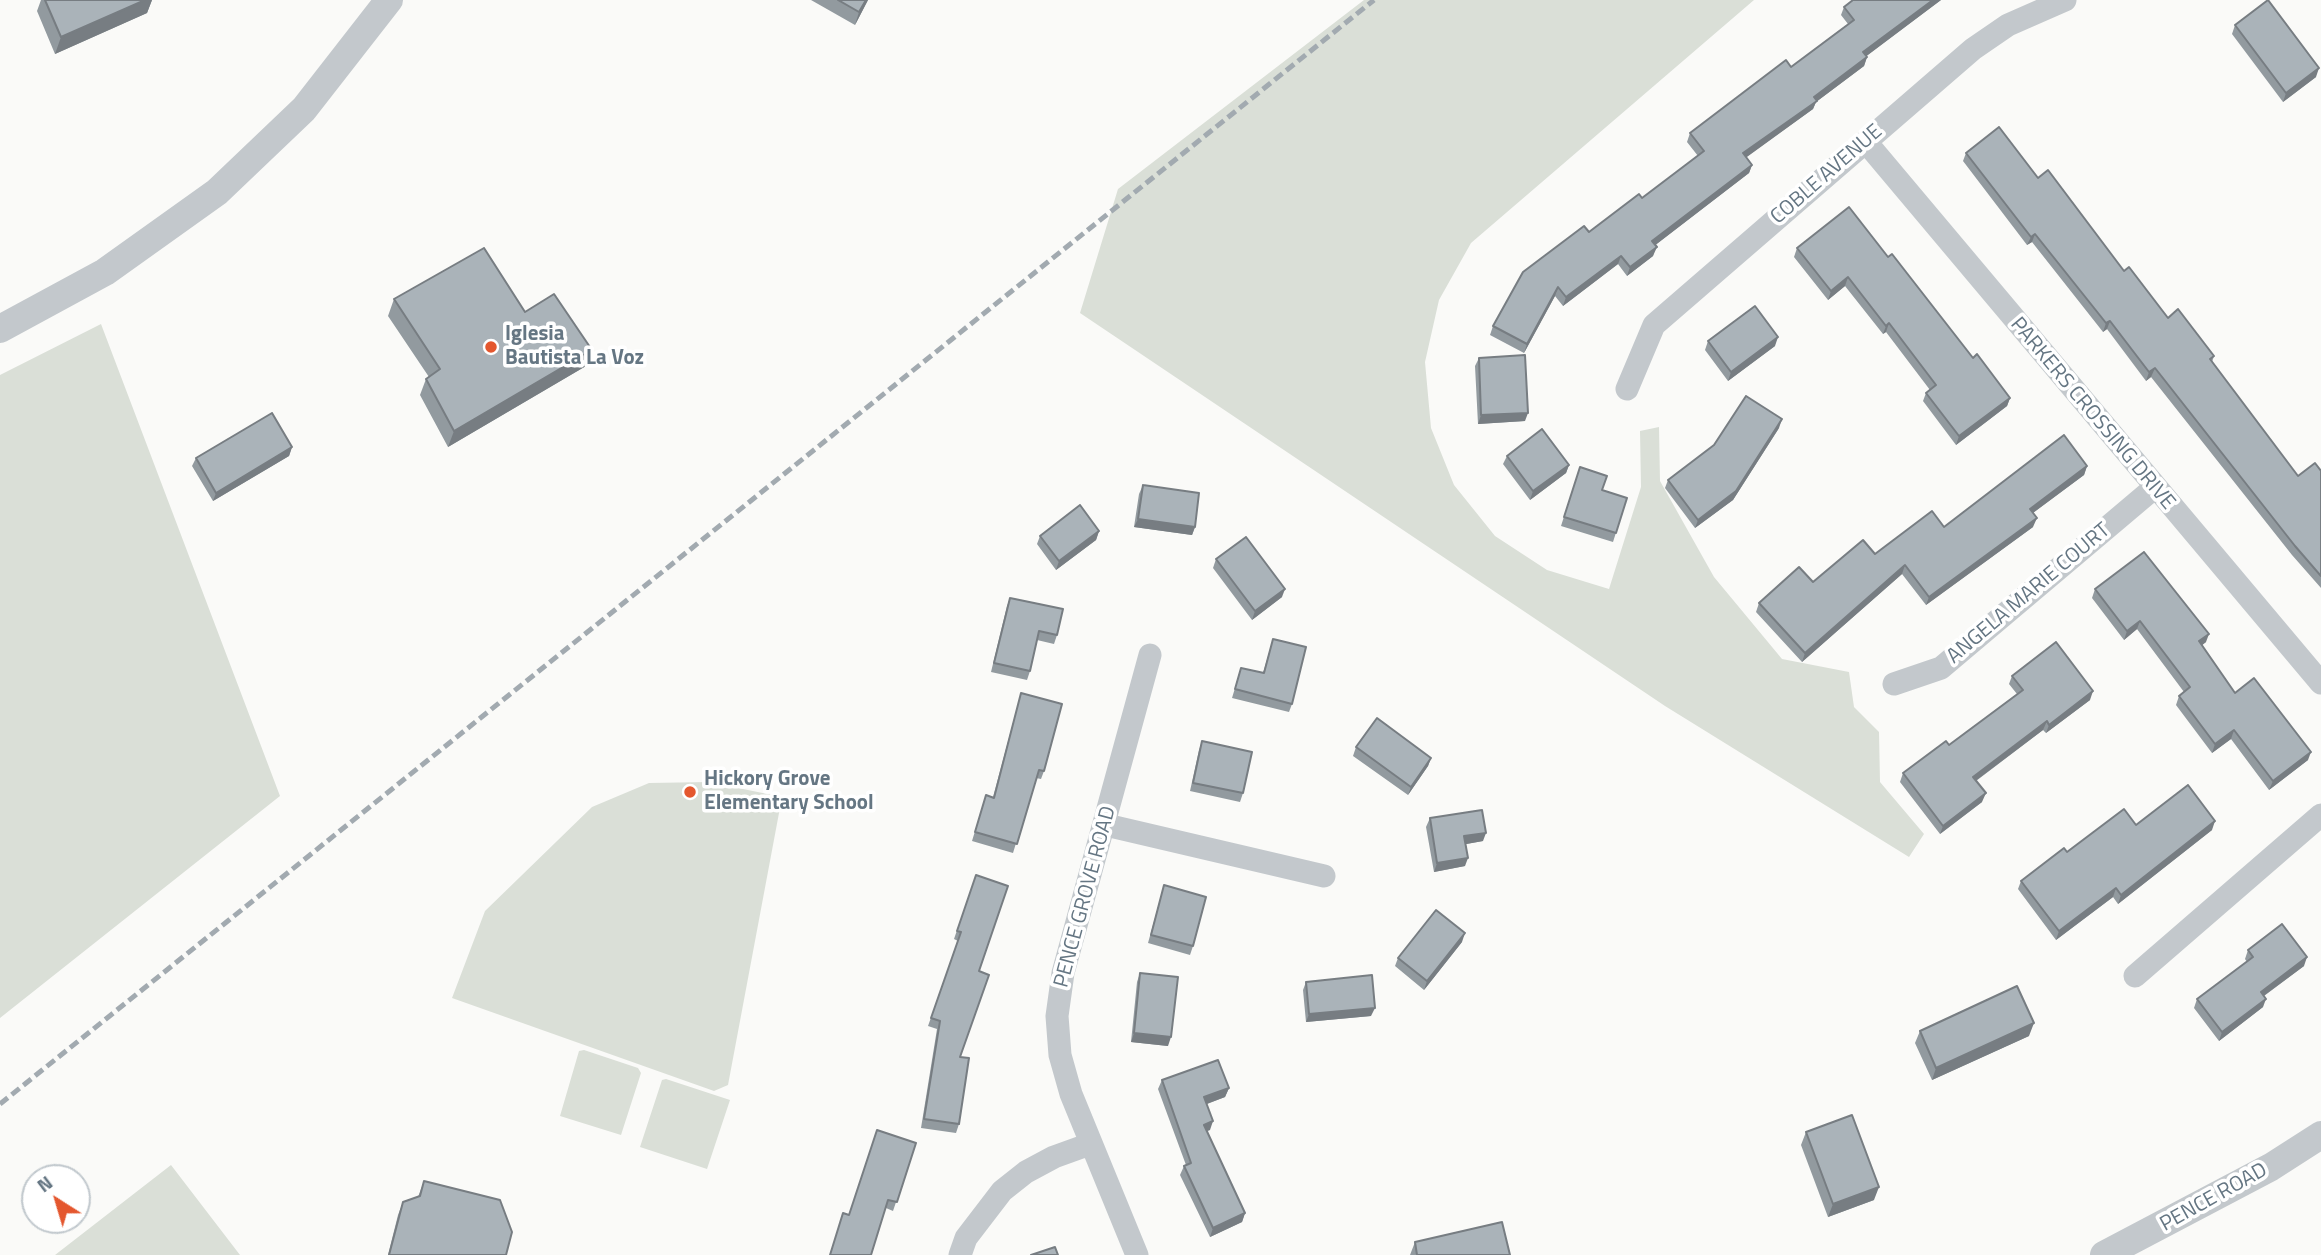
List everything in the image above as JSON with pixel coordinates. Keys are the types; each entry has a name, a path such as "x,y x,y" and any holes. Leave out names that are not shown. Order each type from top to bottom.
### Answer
{"street":[{"path":"0,329 105,272 217,192 304,109 389,0"},
{"name":"COBLE AVENUE","path":"1626,389 1654,325 1973,49 2008,25 2065,0"},
{"name":"PARKERS CROSSING DRIVE","path":"1866,142 2154,488 2321,683"},
{"name":"ANGELA MARIE COURT","path":"1894,684 1941,668 2154,488"},
{"name":"PENCE GROVE ROAD","path":"1136,1255 1090,1144 1060,1055 1057,1016 1062,973 1106,825 1150,655"},
{"path":"2135,976 2321,815"},
{"path":"1106,825 1324,876"},
{"name":"PENCE ROAD","path":"2104,1255 2166,1226 2271,1167 2321,1135"},
{"path":"960,1255 966,1238 1002,1191 1026,1172 1054,1157 1090,1144"}],"shaded area":[{"path":"1364,0 1754,0 1471,243 1439,300 1425,362 1431,428 1454,485 1495,536 1547,570 1609,589 1641,487 1640,431 1659,427 1660,481 1714,577 1782,659 1849,672 1854,707 1879,732 1880,782 1924,834 1909,857 1665,706 1080,313 1118,189"},
{"path":"101,324 280,796 0,1018 0,375"},
{"path":"709,782 782,797 728,1085 714,1091 452,998 485,911 592,807 649,783"},
{"path":"584,1050 638,1068 641,1073 621,1135 560,1116 579,1051"},
{"path":"662,1080 730,1100 707,1169 640,1147"},
{"path":"171,1165 240,1255 55,1255 82,1234 91,1234 91,1227"}],"building":[{"path":"45,0 145,0 61,37"},
{"path":"838,0 866,0 859,12"},
{"path":"1853,0 1933,0 1863,52 1867,57 1814,97 1817,101 1743,153 1752,165 1652,241 1657,247 1630,267 1621,256 1566,297 1558,287 1527,344 1493,326 1523,272 1584,226 1589,232 1639,194 1642,198 1704,151 1690,133 1786,60 1791,67 1854,20 1844,7"},
{"path":"2268,0 2319,68 2286,93 2235,25"},
{"path":"1999,127 2038,178 2048,170 2124,271 2129,267 2168,318 2178,309 2214,356 2210,359 2298,476 2315,463 2321,471 2321,576 2155,368 2149,372 2110,321 2106,323 2035,234 2031,237 1966,153"},
{"path":"1849,207 1888,257 1892,254 1973,358 1977,354 2010,398 1959,436 1926,393 1936,385 1889,323 1886,326 1848,277 1831,291 1797,248"},
{"name":"Iglesia Bautista La Voz","path":"484,248 525,312 554,294 592,350 454,431 426,379 440,369 394,299"},
{"path":"1755,306 1778,337 1731,372 1708,341"},
{"path":"1525,355 1528,413 1481,415 1479,358"},
{"path":"1746,396 1782,419 1736,491 1698,520 1668,480 1714,445"},
{"path":"272,413 292,447 216,493 196,458"},
{"path":"1542,429 1569,465 1533,491 1507,456"},
{"path":"2064,435 2087,466 2030,509 2037,518 1929,597 1905,565 1805,653 1759,603 1799,567 1813,582 1863,540 1875,554 1932,511 1944,527"},
{"path":"1580,467 1607,476 1602,490 1627,498 1616,533 1564,517"},
{"path":"1143,485 1199,493 1195,527 1138,519"},
{"path":"1080,505 1099,531 1059,561 1040,536"},
{"path":"1246,537 1285,589 1255,611 1216,559"},
{"path":"2144,552 2209,634 2199,641 2235,693 2254,678 2311,752 2273,781 2234,730 2215,744 2179,696 2190,687 2140,621 2127,631 2095,589"},
{"path":"1010,598 1063,609 1057,635 1039,631 1030,671 994,663"},
{"path":"1273,639 1306,647 1292,704 1235,689 1241,668 1264,673"},
{"path":"2056,642 2093,691 2049,725 2047,721 1973,777 1986,793 1943,826 1903,773 1946,741 1949,745 2023,690 2012,676"},
{"path":"1021,693 1062,704 1044,771 1039,770 1017,844 975,832 986,795 994,798"},
{"path":"1377,718 1431,758 1411,787 1356,747"},
{"path":"1202,741 1252,752 1243,793 1193,783"},
{"path":"2188,785 2215,821 2121,895 2116,888 2059,931 2021,881 2064,848 2067,852 2124,809 2136,825"},
{"path":"1482,810 1486,833 1464,836 1468,858 1437,863 1430,818"},
{"path":"976,875 1008,886 979,971 989,975 960,1057 969,1058 959,1124 924,1119 940,1021 931,1018 961,932 957,931"},
{"path":"1164,885 1206,897 1193,946 1151,935"},
{"path":"1436,910 1465,933 1427,981 1398,958"},
{"path":"2282,924 2307,957 2261,992 2266,999 2222,1032 2197,999 2253,957 2248,950"},
{"path":"1140,973 1178,977 1171,1037 1134,1033"},
{"path":"1372,975 1375,1008 1309,1014 1306,982"},
{"path":"2017,986 2034,1023 1936,1068 1920,1031"},
{"path":"1218,1060 1229,1088 1204,1097 1213,1121 1204,1125 1245,1213 1213,1228 1184,1166 1191,1163 1162,1080"},
{"path":"1852,1115 1879,1187 1833,1204 1806,1132"},
{"path":"877,1130 916,1143 897,1202 888,1200 871,1255 830,1255 843,1213 849,1215"},
{"path":"424,1181 500,1200 512,1232 506,1255 389,1255 403,1202 420,1196"},
{"path":"1502,1222 1510,1255 1417,1255 1415,1242"},
{"path":"1055,1247 1058,1255 1031,1255"}],"railway":[{"path":"0,1104 1374,0"}],"place":[{"name":"Iglesia Bautista La Voz","path":"491,347"},
{"name":"Hickory Grove Elementary School","path":"690,792"}]}
